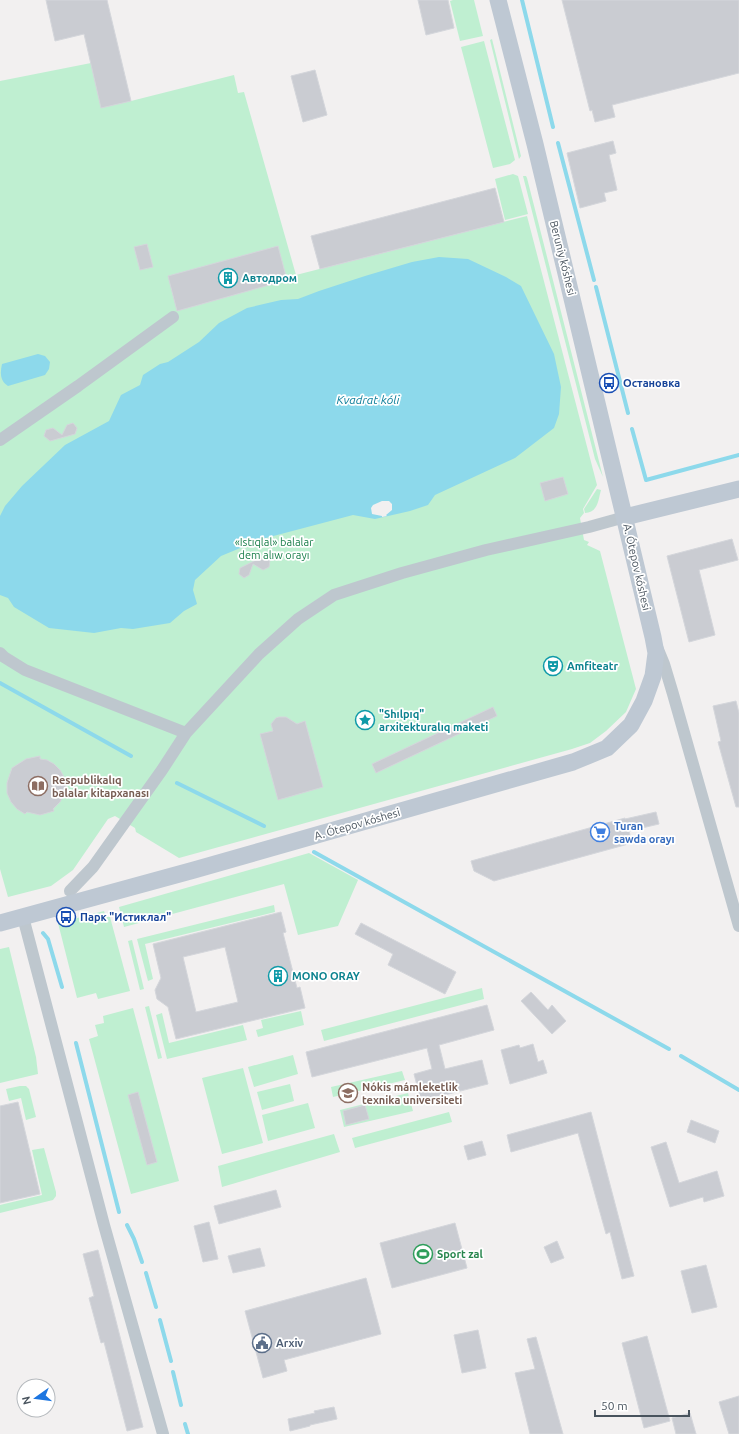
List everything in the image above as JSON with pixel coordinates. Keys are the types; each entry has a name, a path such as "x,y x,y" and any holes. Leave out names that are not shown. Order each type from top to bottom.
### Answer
{"main road":[{"name":"Beruniy kóshesi","path":"498,0 535,144 625,517"},
{"name":"A. Ótepov kóshesi","path":"0,923 202,868 573,762 607,748 631,725 644,701 652,676 655,645 625,517 739,489"}],"street":[{"path":"0,440 173,317"},
{"path":"70,891 93,867 186,734 259,654 298,619 334,595 402,572 486,550 625,517"},
{"path":"655,645 664,664 673,694 739,926"},
{"path":"0,653 24,670 186,734"},
{"path":"644,701 655,688 668,688 673,694"},
{"path":"23,917 104,1225 163,1434"}],"green space":[{"path":"474,0 483,36 460,41 450,1"},
{"path":"492,39 521,156 519,159 490,40"},
{"path":"484,41 515,160 510,164 493,168 461,47"},
{"name":"«Istıqlal» balalar dem alıw orayı","path":"91,63 131,101 234,75 238,93 244,92 296,275 527,216 597,485 583,509 584,513 580,518 584,540 589,542 587,545 600,551 636,689 626,712 606,731 590,743 572,749 179,858 136,832 135,828 115,816 108,819 73,870 51,886 8,897 0,869 0,81"},
{"path":"513,174 518,176 528,214 505,220 495,179"},
{"path":"523,176 526,176 527,178 603,477 595,459"},
{"path":"597,489 601,490 597,505 593,511 585,513 584,509"},
{"path":"309,853 358,880 338,926 298,935 284,884 124,927 119,907"},
{"path":"274,905 275,912 145,944 153,979 148,981 137,939"},
{"path":"104,911 106,917 110,917 130,991 98,999 96,993 77,998 58,923"},
{"path":"132,940 144,989 140,990 128,941"},
{"path":"9,947 36,1057 38,1074 0,1083 0,949"},
{"path":"482,988 484,999 324,1041 321,1030"},
{"path":"149,1006 162,1058 158,1059 145,1007"},
{"path":"133,1008 179,1181 131,1194 89,1039 98,1036 95,1025 104,1023 103,1016"},
{"path":"301,1011 304,1025 258,1037 256,1030 263,1028 261,1020"},
{"path":"162,1013 169,1043 243,1025 247,1040 167,1059 156,1015"},
{"path":"293,1055 298,1074 254,1087 248,1067"},
{"path":"243,1068 263,1143 222,1154 202,1078"},
{"path":"402,1071 405,1080 333,1097 331,1087"},
{"path":"290,1084 294,1101 262,1110 257,1092"},
{"path":"26,1086 29,1089 36,1117 26,1120 21,1098 9,1101 6,1089"},
{"path":"408,1093 413,1111 344,1127 340,1110"},
{"path":"308,1103 315,1128 268,1141 262,1115"},
{"path":"449,1112 452,1122 355,1148 352,1138"},
{"path":"334,1134 340,1152 222,1187 218,1166"},
{"path":"44,1148 56,1196 53,1200 0,1213 0,1205 42,1195 32,1150"}],"water":[{"name":"Kvadrat kóli","path":"439,257 468,259 506,277 521,286 554,354 561,387 559,414 554,428 515,458 435,495 428,505 410,511 375,519 353,515 262,539 221,556 195,580 193,590 197,604 184,611 170,623 133,629 121,628 94,633 49,628 14,607 8,598 0,595 0,516 5,506 22,486 65,445 109,421 121,395 140,385 143,375 160,364 168,362 199,342 219,323 247,308 281,300 298,299 412,262"},
{"path":"38,354 45,356 50,362 49,369 45,375 8,386 3,382 1,374 2,364"}],"pier":[{"path":"382,501 389,501 392,504 392,510 386,515 387,516 382,517 372,514 371,508 373,505"}],"building":[{"path":"46,0 107,0 131,101 101,108 84,34 55,41"},
{"path":"418,0 448,0 454,28 426,35"},
{"path":"562,0 739,0 739,73 612,105 615,117 595,122 592,110 590,111"},
{"path":"315,70 327,115 303,122 291,76"},
{"path":"613,141 616,153 609,155 617,190 604,193 606,201 580,208 567,153"},
{"path":"495,188 504,222 320,269 311,236"},
{"path":"147,244 153,267 140,270 134,247"},
{"name":"Автодром","path":"278,246 287,280 177,311 168,276"},
{"path":"73,423 77,428 75,434 50,441 44,436 46,430 53,428 62,435 67,425"},
{"path":"563,477 568,494 545,501 540,483"},
{"path":"732,539 738,560 699,570 715,635 689,642 667,556"},
{"path":"264,556 270,560 269,567 263,570 253,564 249,575 244,578 239,574 240,568"},
{"path":"736,701 739,713 739,807 736,807 718,742 721,741 713,706"},
{"path":"493,707 497,716 376,773 372,764"},
{"path":"286,717 297,724 305,721 323,787 278,800 260,734 273,731 271,724 276,718"},
{"path":"40,756 40,759 47,760 60,770 64,777 66,786 64,794 60,802 53,809 54,811 40,815 27,812 25,814 17,809 11,802 7,793 7,783 12,768 26,759"},
{"path":"656,812 659,824 629,831 632,843 494,881 474,871 471,861 625,818"},
{"name":"MONO ORAY","path":"281,912 286,932 283,933 297,988 300,987 305,1008 176,1039 168,1007 157,999 155,990 161,978 153,944","holes":["225,947 238,1002 196,1012 183,957"]},
{"path":"361,923 456,972 445,994 388,965 393,954 355,934"},
{"path":"531,992 548,1010 552,1005 566,1021 552,1034 521,1001"},
{"path":"487,1005 494,1030 439,1045 445,1069 482,1060 488,1084 421,1101 414,1074 432,1069 427,1048 312,1077 306,1052"},
{"path":"533,1044 538,1062 543,1060 547,1073 510,1084 501,1050 519,1045 520,1048"},
{"path":"138,1092 157,1162 147,1165 128,1095"},
{"path":"18,1102 40,1194 0,1203 0,1106"},
{"path":"365,1105 369,1119 346,1125 343,1111"},
{"path":"591,1112 634,1276 622,1279 610,1232 606,1234 578,1133 511,1152 507,1135"},
{"path":"691,1120 719,1131 715,1143 687,1132"},
{"path":"482,1141 486,1155 468,1160 464,1146"},
{"path":"666,1142 679,1183 717,1171 724,1196 704,1202 703,1197 670,1207 651,1147"},
{"path":"276,1190 281,1207 219,1224 214,1206"},
{"path":"209,1222 218,1259 203,1262 194,1226"},
{"name":"Sport zal","path":"455,1223 467,1268 392,1288 380,1243"},
{"path":"557,1241 564,1258 551,1263 544,1247"},
{"path":"260,1248 265,1266 233,1273 228,1256"},
{"path":"98,1250 143,1427 127,1431 104,1342 101,1343 89,1298 94,1296 83,1254"},
{"path":"706,1265 717,1307 692,1313 681,1271"},
{"path":"366,1278 381,1334 284,1360 287,1371 263,1378 245,1311"},
{"path":"478,1330 486,1368 462,1373 454,1335"},
{"path":"647,1336 670,1421 644,1428 622,1343"},
{"path":"536,1337 563,1434 530,1434 515,1373 535,1369 527,1339"},
{"path":"739,1396 739,1434 729,1434 719,1402"},
{"path":"334,1407 337,1419 290,1431 288,1419"},
{"path":"690,1413 696,1434 676,1434 672,1418"}],"waterway":[{"path":"522,0 553,127"},
{"path":"558,143 594,280"},
{"path":"596,287 628,413"},
{"path":"632,429 646,480 739,455"},
{"path":"0,683 131,756"},
{"path":"177,783 264,826"},
{"path":"314,852 669,1049"},
{"path":"43,933 48,939 62,987"},
{"path":"76,1043 119,1212"},
{"path":"681,1056 739,1090"},
{"path":"127,1225 134,1239 142,1262"},
{"path":"146,1273 156,1307"},
{"path":"160,1320 171,1361"},
{"path":"173,1372 181,1405"},
{"path":"185,1424 188,1434"}],"place":[{"name":"Автодром","path":"228,278"},
{"name":"Остановка","path":"609,383"},
{"name":"Amfiteatr","path":"553,666"},
{"name":"\"Shılpıq\" arxitekturalıq maketi","path":"365,720"},
{"name":"Respublikalıq balalar kitapxanası","path":"38,786"},
{"name":"Turan sawda orayı","path":"600,832"},
{"name":"Парк \"Истиклал\"","path":"66,917"},
{"name":"MONO ORAY","path":"278,976"},
{"name":"Nókis mámleketlik texnika universiteti","path":"348,1093"},
{"name":"Sport zal","path":"423,1254"},
{"name":"Arxiv","path":"262,1343"}]}
